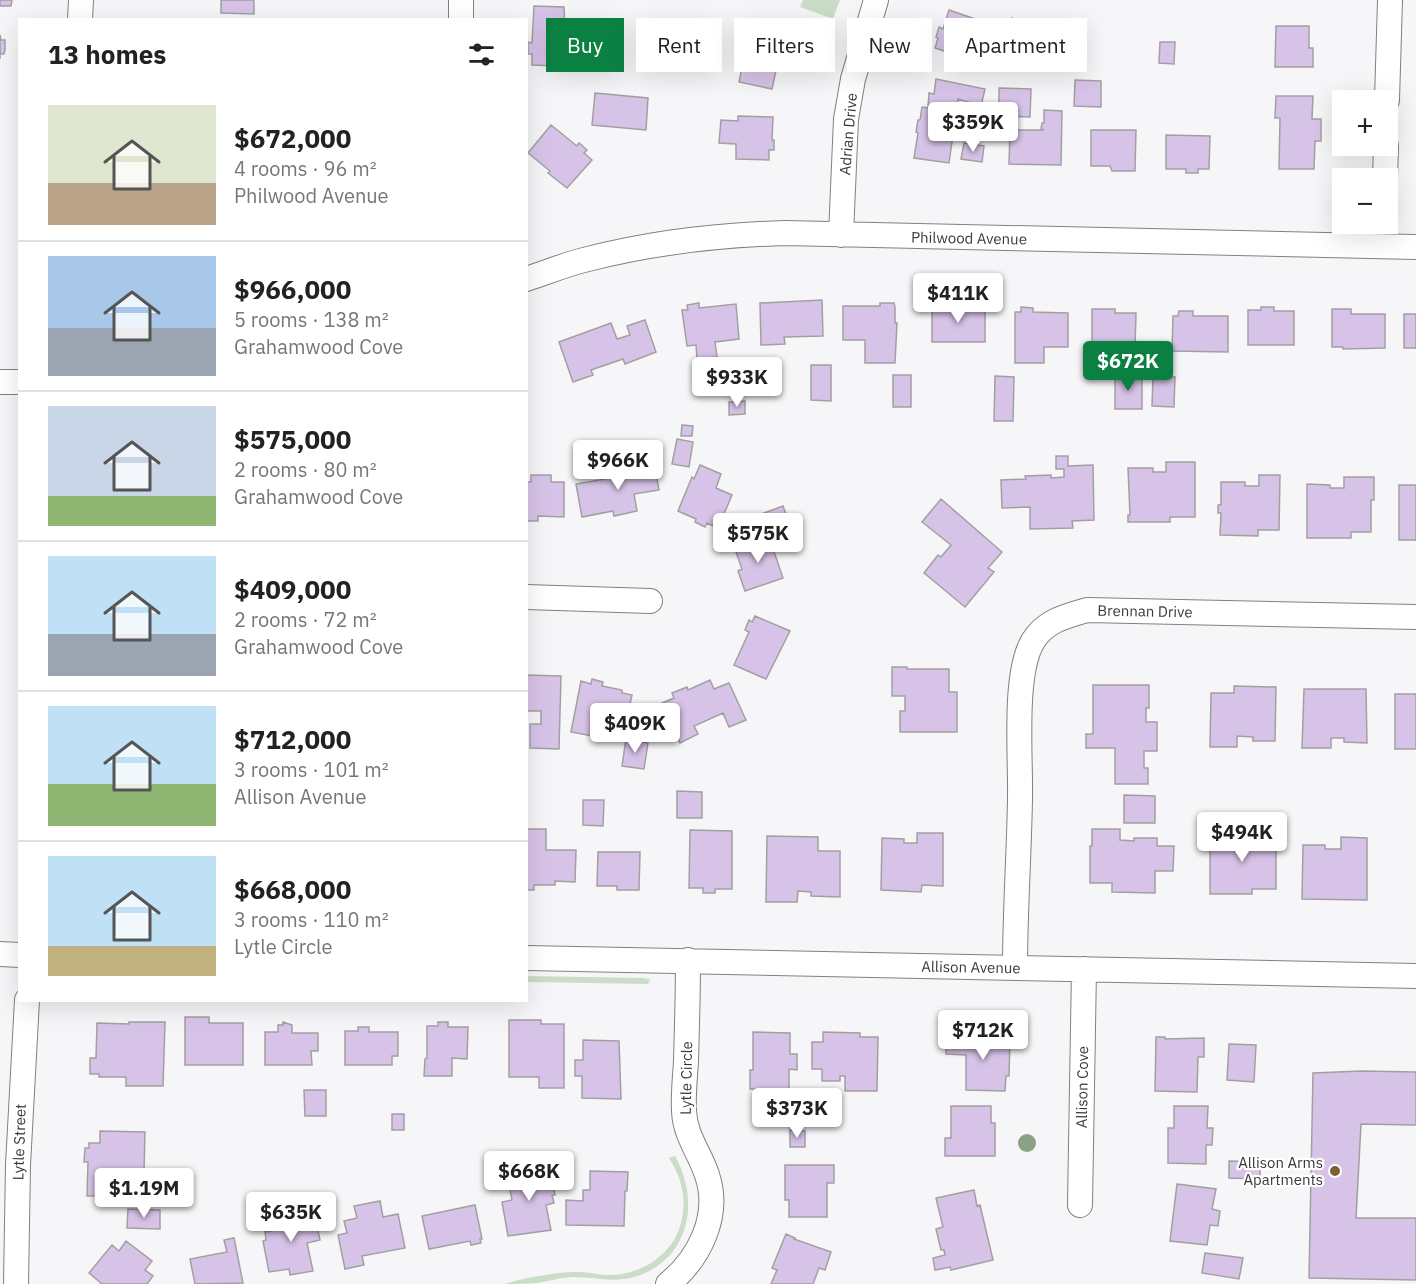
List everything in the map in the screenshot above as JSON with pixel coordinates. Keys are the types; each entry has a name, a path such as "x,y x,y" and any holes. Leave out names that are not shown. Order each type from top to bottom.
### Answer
{"street":[{"path":"80,18 81,0"},
{"path":"461,0 461,18"},
{"name":"Adrian Drive","path":"841,235 846,119 852,79 876,0"},
{"path":"1387,90 1390,0"},
{"name":"Philwood Avenue","path":"528,278 583,260 672,242 749,234 1384,235 1416,247"},
{"path":"0,382 18,382"},
{"path":"528,597 650,601"},
{"name":"Brennan Drive","path":"1015,968 1021,686 1027,652 1040,631 1060,617 1087,610 1416,616"},
{"path":"0,954 18,955"},
{"name":"Allison Avenue","path":"528,958 1416,976"},
{"name":"Lytle Circle","path":"668,1284 697,1254 707,1227 711,1202 708,1177 692,1144 684,1113 688,960"},
{"name":"Allison Cove","path":"1080,1204 1084,969"},
{"name":"Lytle Street","path":"16,1284 19,1145 27,1002"}],"green space":[{"path":"803,0 840,0 833,18 800,7"},
{"path":"528,976 642,978 650,979 648,984 528,982"},
{"path":"675,1156 683,1174 687,1192 688,1210 685,1228 678,1244 667,1258 653,1269 619,1280 569,1277 537,1283 505,1284 564,1273 621,1274 644,1267 654,1261 671,1245 683,1214 682,1189 669,1158"}],"building":[{"path":"0,0 12,0 11,6 0,6"},
{"path":"221,0 254,0 254,14 221,13"},
{"path":"534,6 564,7 564,18 546,18 546,66 532,65 532,54 528,54 528,42 532,43"},
{"path":"949,10 972,18 946,18"},
{"path":"944,26 944,51 935,48 939,27 943,29"},
{"path":"1276,26 1309,26 1309,48 1313,48 1313,67 1275,67"},
{"path":"0,35 1,40 5,40 4,54 0,54"},
{"path":"1160,42 1175,42 1174,64 1159,63"},
{"path":"741,72 776,72 772,89 739,82"},
{"path":"936,79 985,89 981,106 958,99 949,163 914,158 918,120 920,120 922,107 928,108 929,93 934,94"},
{"path":"1075,80 1101,81 1101,107 1074,106"},
{"path":"999,88 1031,89 1030,117 999,116"},
{"path":"595,93 648,98 646,130 592,125"},
{"path":"1276,96 1313,96 1312,119 1321,119 1321,141 1315,141 1314,169 1279,169 1280,118 1275,118"},
{"path":"1044,110 1062,111 1061,165 1009,164 1010,130 1044,130 1041,129 1044,123"},
{"path":"738,116 773,117 774,150 769,150 769,160 736,159 736,144 719,143 721,120 738,121"},
{"path":"551,125 577,146 579,143 587,150 584,153 592,160 567,188 528,153"},
{"path":"1091,130 1136,130 1135,171 1112,171 1110,166 1091,166"},
{"path":"1166,135 1210,136 1209,169 1198,169 1198,173 1186,173 1186,169 1166,169"},
{"path":"964,143 984,146 982,162 961,159"},
{"path":"822,300 823,336 784,337 785,344 761,345 760,303"},
{"path":"699,303 699,308 736,304 739,339 715,342 717,357 697,359 696,345 687,346 682,310 688,310 687,305"},
{"path":"880,303 894,303 895,307 895,323 897,323 895,363 865,363 865,340 843,340 843,306 880,306"},
{"path":"935,303 945,303 945,307 985,307 985,342 932,342 932,306 935,306"},
{"path":"1021,307 1033,308 1033,312 1068,313 1068,347 1044,347 1044,363 1015,363 1015,312 1021,312"},
{"path":"1261,307 1274,307 1274,311 1294,311 1294,345 1248,345 1248,310 1261,310"},
{"path":"1092,309 1115,309 1115,313 1136,313 1135,349 1092,348"},
{"path":"1332,309 1351,309 1351,314 1385,314 1385,348 1332,347"},
{"path":"1179,311 1193,311 1193,316 1228,316 1228,352 1172,351 1173,316 1178,316"},
{"path":"1404,314 1416,314 1416,348 1404,348"},
{"path":"645,320 656,352 625,364 623,359 591,370 593,375 573,382 559,342 611,323 617,339 630,335 627,326"},
{"path":"811,365 831,365 831,401 811,400"},
{"path":"893,375 911,375 911,407 893,407"},
{"path":"995,376 1014,377 1013,421 994,421"},
{"path":"1115,376 1142,376 1142,409 1115,409"},
{"path":"1153,377 1175,377 1174,407 1152,406"},
{"path":"745,401 745,414 729,415 729,402"},
{"path":"682,425 693,426 692,436 681,436"},
{"path":"677,439 693,442 689,467 672,464"},
{"path":"653,456 659,490 634,494 637,511 614,516 613,511 582,517 576,484 639,473 636,459"},
{"path":"1056,456 1068,456 1068,466 1093,465 1094,520 1072,521 1073,528 1030,529 1030,507 1002,508 1001,480 1026,479 1025,476 1064,477 1064,469 1056,469"},
{"path":"1166,462 1195,462 1195,517 1170,517 1170,522 1128,522 1128,515 1130,515 1128,468 1153,468 1153,472 1166,472"},
{"path":"700,465 721,474 716,488 732,495 718,528 707,523 705,527 695,522 696,519 678,511 692,477 694,479"},
{"path":"531,475 551,475 551,482 564,482 564,517 538,516 538,521 528,521 528,482 531,482"},
{"path":"1259,475 1280,475 1279,530 1258,530 1258,536 1220,535 1221,513 1218,513 1218,505 1221,505 1221,482 1245,482 1245,486 1259,486"},
{"path":"1344,477 1374,477 1371,532 1351,532 1351,538 1307,538 1307,484 1344,488"},
{"path":"1399,485 1416,485 1416,540 1399,540"},
{"path":"941,499 1002,552 988,568 994,572 965,607 924,573 938,555 941,557 951,545 922,522"},
{"path":"783,506 790,525 766,534 759,515"},
{"path":"769,537 783,578 745,591 738,571 742,569 735,549"},
{"path":"755,616 790,631 766,679 734,665 749,632 745,630 749,620 752,622"},
{"path":"892,667 949,669 949,692 957,692 957,732 900,732 900,711 905,711 905,696 892,696"},
{"path":"528,675 561,676 559,749 530,748 530,724 541,724 541,711 528,711"},
{"path":"592,679 603,682 602,686 622,690 622,693 632,695 626,721 617,719 616,723 601,720 597,737 571,732 581,681 591,684"},
{"path":"710,680 714,689 729,683 746,720 729,727 723,713 694,726 698,734 680,743 662,703 674,698 672,693 687,687 688,690"},
{"path":"1093,685 1149,685 1149,708 1146,708 1146,722 1157,722 1157,751 1144,751 1144,768 1148,768 1148,784 1115,784 1115,748 1086,748 1086,734 1093,734"},
{"path":"1234,686 1276,687 1275,741 1253,741 1253,737 1237,736 1237,747 1210,747 1211,693 1234,693"},
{"path":"1304,689 1366,689 1367,743 1344,742 1344,738 1331,738 1331,748 1302,748"},
{"path":"1395,694 1416,694 1416,749 1395,749"},
{"path":"626,739 648,743 644,769 622,766"},
{"path":"677,791 702,792 702,818 677,818"},
{"path":"1124,795 1155,796 1155,823 1124,823"},
{"path":"583,800 604,800 603,826 583,825"},
{"path":"528,829 546,829 546,850 576,850 575,882 555,881 555,885 534,885 534,890 528,890"},
{"path":"1092,829 1120,829 1120,840 1157,838 1157,846 1174,846 1173,871 1155,871 1155,893 1112,892 1112,883 1090,883"},
{"path":"690,830 732,831 732,889 715,889 715,893 703,893 703,888 689,888"},
{"path":"917,833 943,833 943,886 922,885 921,892 881,890 882,838 904,839 904,843 917,843"},
{"path":"1210,833 1276,833 1276,889 1252,889 1252,894 1210,894"},
{"path":"767,836 818,837 818,851 840,851 840,897 811,896 811,892 798,891 797,902 766,902"},
{"path":"1341,837 1367,838 1367,900 1302,899 1303,845 1325,845 1325,849 1341,849"},
{"path":"598,852 640,852 639,890 617,890 617,886 597,886"},
{"path":"185,1017 209,1017 209,1023 243,1023 243,1065 185,1065"},
{"path":"509,1020 541,1020 541,1024 564,1024 564,1088 539,1088 539,1077 509,1077"},
{"path":"129,1022 165,1022 163,1086 126,1086 126,1077 99,1077 99,1074 90,1074 90,1058 96,1058 97,1023 129,1024"},
{"path":"283,1022 292,1025 292,1033 318,1033 318,1051 311,1051 312,1065 265,1065 265,1032 278,1032 278,1025 283,1025"},
{"path":"438,1022 448,1022 448,1027 468,1027 467,1059 452,1058 452,1076 424,1076 425,1059 427,1058 427,1026 438,1026"},
{"path":"358,1027 369,1027 369,1032 398,1032 398,1056 392,1056 392,1065 345,1065 345,1031 358,1031"},
{"path":"753,1032 790,1033 790,1054 797,1054 797,1070 789,1069 789,1089 750,1089 750,1070 753,1070"},
{"path":"823,1032 860,1033 860,1037 878,1037 877,1091 845,1091 845,1076 840,1076 840,1081 822,1081 822,1069 812,1069 812,1042 823,1042"},
{"path":"946,1037 1010,1038 1009,1076 1006,1076 1005,1091 966,1090 966,1055 946,1054"},
{"path":"1156,1037 1165,1037 1165,1039 1204,1038 1204,1057 1198,1057 1197,1092 1155,1091"},
{"path":"583,1040 619,1041 621,1099 582,1098 582,1076 575,1076 575,1060 583,1060"},
{"path":"1229,1044 1256,1045 1254,1082 1227,1080"},
{"name":"Allison Arms Apartments","path":"1416,1072 1416,1125 1361,1124 1356,1218 1416,1218 1416,1280 1309,1278 1313,1073"},
{"path":"304,1090 326,1090 326,1116 305,1116"},
{"path":"951,1106 991,1106 991,1123 995,1123 995,1156 945,1156 945,1138 951,1138"},
{"path":"1174,1106 1208,1106 1207,1128 1213,1128 1212,1145 1206,1145 1206,1164 1168,1163 1168,1128 1174,1128"},
{"path":"392,1114 404,1114 404,1130 392,1130"},
{"path":"790,1130 805,1131 805,1147 790,1147"},
{"path":"100,1131 145,1132 144,1171 123,1171 123,1196 87,1196 88,1162 84,1162 85,1148 89,1148 89,1143 100,1143"},
{"path":"1229,1161 1260,1162 1260,1179 1229,1178"},
{"path":"785,1165 834,1165 834,1183 827,1183 827,1217 789,1217 789,1200 785,1200"},
{"path":"549,1166 555,1195 552,1195 554,1203 546,1205 551,1230 508,1236 502,1202 512,1200 507,1174"},
{"path":"590,1171 628,1172 624,1226 566,1225 566,1200 583,1201 583,1190 590,1190"},
{"path":"1177,1184 1216,1189 1212,1209 1220,1211 1218,1226 1210,1225 1207,1245 1170,1241"},
{"path":"974,1190 977,1206 980,1205 993,1260 951,1270 950,1267 935,1270 933,1258 945,1255 944,1250 941,1250 936,1229 943,1227 936,1198"},
{"path":"380,1201 383,1217 398,1214 405,1248 362,1256 364,1265 345,1269 338,1235 347,1233 344,1221 357,1218 354,1206"},
{"path":"475,1205 481,1243 471,1245 470,1241 429,1249 422,1216"},
{"path":"128,1209 160,1210 160,1229 127,1228"},
{"path":"314,1212 320,1240 307,1243 313,1271 290,1275 289,1269 269,1272 263,1241 266,1240 265,1232 272,1231 270,1220"},
{"path":"786,1234 831,1252 825,1270 819,1268 813,1284 771,1284 777,1270 772,1268"},
{"path":"234,1238 243,1283 195,1284 190,1259 227,1252 224,1240"},
{"path":"126,1241 152,1261 145,1270 153,1276 147,1284 102,1284 89,1273 112,1245 119,1251"},
{"path":"1205,1253 1243,1258 1239,1279 1202,1273"}],"place":[{"name":"Allison Arms Apartments","path":"1335,1171"}]}
